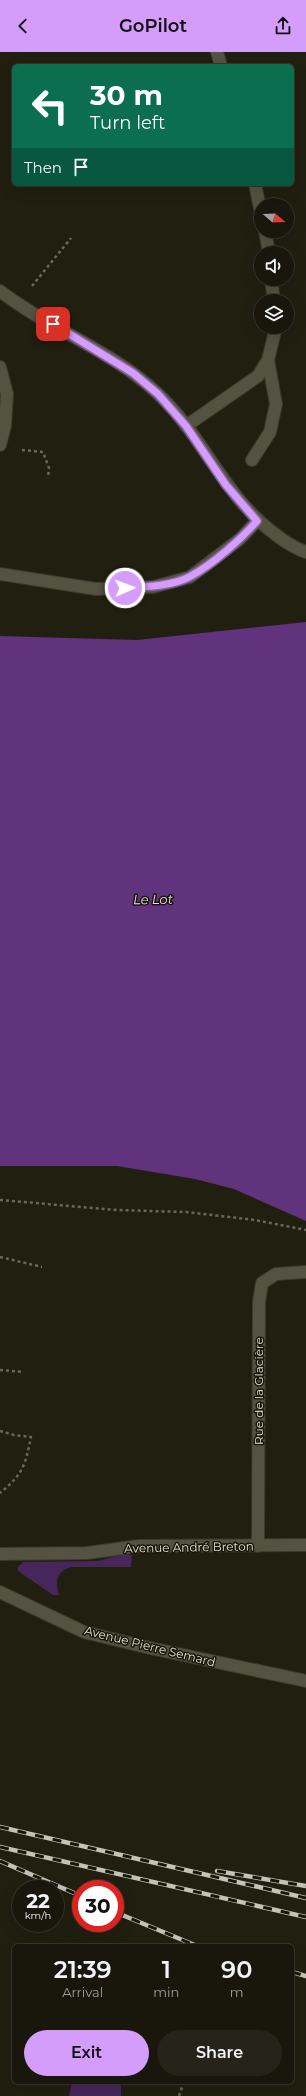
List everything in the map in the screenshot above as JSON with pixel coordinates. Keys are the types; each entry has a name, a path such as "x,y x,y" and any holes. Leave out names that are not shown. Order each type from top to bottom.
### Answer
{"street":[{"path":"217,52 220,64"},
{"path":"255,186 258,198"},
{"path":"0,291 16,304 78,338 133,373 158,394 186,426 226,485 257,521 295,548 306,552"},
{"path":"186,426 258,376 268,360 274,334"},
{"path":"252,460 270,432 276,404 268,360"},
{"path":"0,367 7,394 5,426 0,445"},
{"path":"0,574 96,589 153,587 190,577 240,539 257,521"},
{"name":"Rue de la Glacière","path":"258,1546 259,1302 262,1283 276,1274 306,1272"},
{"name":"Avenue André Breton","path":"0,1554 87,1553 139,1546 306,1545"},
{"name":"Avenue Pierre Semard","path":"0,1592 84,1632 150,1648 306,1681"}],"path":[{"path":"29,289 71,238"},
{"path":"14,448 43,452 48,468 48,478"},
{"path":"0,1200 116,1210 186,1212 255,1220 306,1230"},
{"path":"0,1256 42,1267"},
{"path":"0,1370 24,1372"},
{"path":"0,1431 14,1435 31,1437 23,1469 15,1481 0,1493"},
{"path":"179,2096 183,2084"}],"shaded area":[{"path":"306,622 306,1221 234,1189 195,1179 117,1166 0,1166 0,636 137,640"},
{"path":"120,1555 132,1555 131,1567 71,1567 62,1571 57,1582 59,1595 53,1595 18,1571 18,1567 23,1562 98,1561"},
{"path":"72,2084 121,2084 121,2096 69,2096"}],"railway":[{"path":"0,1827 306,1898"},
{"path":"0,1847 306,1917"},
{"path":"0,1861 72,1892"},
{"path":"217,1871 306,1886"},
{"path":"124,1916 192,1944"},
{"path":"294,1973 306,1976"}],"route":[{"path":"53,324 133,373 158,394 186,426 226,485 257,521 240,539 190,577 153,587 125,588"}],"water label":[{"name":"Le Lot","path":"153,899"}]}
